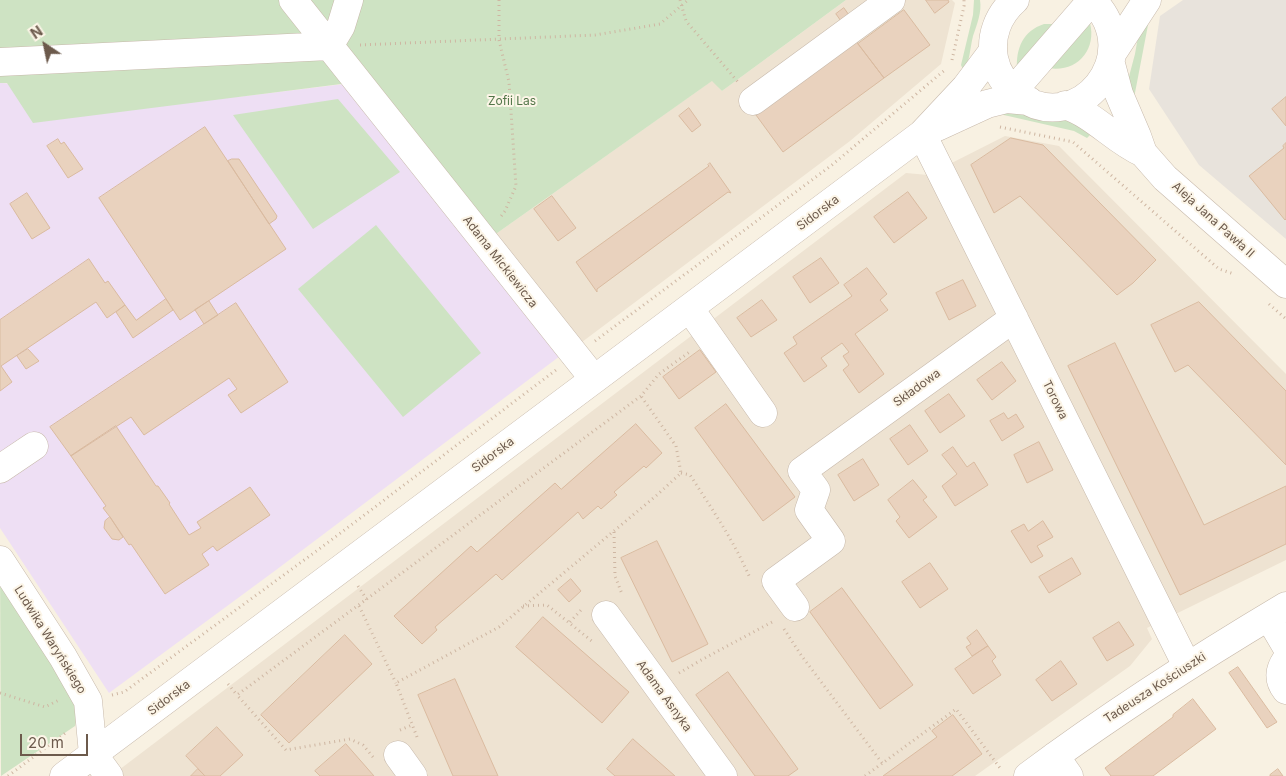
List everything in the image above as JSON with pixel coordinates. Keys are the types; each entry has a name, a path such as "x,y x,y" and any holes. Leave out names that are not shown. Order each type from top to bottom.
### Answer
{"street":[{"name":"Adama Mickiewicza","path":"293,0 594,380"},
{"path":"0,62 329,46 340,26 348,0"},
{"path":"753,101 891,0"},
{"name":"Sidorska","path":"64,776 969,100 995,25 1015,0"},
{"path":"995,25 998,72 1021,96 1092,0"},
{"name":"Aleja Jana Pawła II","path":"1092,0 1100,8 1111,29 1112,58 1120,94 1138,136 1143,153"},
{"path":"1065,105 1076,102 1094,91 1104,78 1112,58 1146,0"},
{"name":"Sidorska","path":"969,100 987,104 1021,96 1047,106 1065,105"},
{"name":"Aleja Jana Pawła II","path":"1065,105 1087,114 1119,140 1143,153 1165,178 1286,284"},
{"name":"Torowa","path":"922,134 1187,666"},
{"path":"690,309 763,413"},
{"name":"Składowa","path":"786,613 776,581 831,541 809,510 816,490 802,471 1014,318"},
{"path":"0,469 34,446"},
{"name":"Ludwika Waryńskiego","path":"0,560 63,657 88,701 93,754"},
{"path":"1277,612 1286,646"},
{"name":"Tadeusza Kościuszki","path":"1028,776 1062,766 1187,666 1277,612"},
{"name":"Adama Asnyka","path":"606,615 723,776"},
{"path":"1286,660 1280,669 1280,677 1281,684 1286,690"},
{"path":"93,754 109,776"}],"path":[{"path":"483,240 505,211 516,186 509,82 499,40 499,0"},
{"path":"680,0 686,21 736,78 753,101"},
{"path":"329,46 595,35 660,24 688,0"},
{"path":"946,69 981,116 992,124 1073,142 1219,269"},
{"path":"359,606 396,682 402,759 350,739 286,750 237,695 641,396 659,374 710,337"},
{"path":"641,396 676,446 681,473"},
{"path":"681,473 690,475 700,490 740,554 752,581"},
{"path":"396,682 499,627 681,473"},
{"path":"672,678 703,658 786,613 801,655 882,763"},
{"path":"0,693 45,707 62,699"},
{"path":"865,776 956,708 1000,768"},
{"path":"8,776 68,731"}],"shaded area":[{"path":"846,0 952,0 955,3 941,64 850,141 578,345 493,236 713,80 722,91"},
{"path":"1183,0 1286,0 1286,239 1199,165 1149,89 1160,16"},
{"path":"0,83 237,97 344,84 560,356 109,693 0,528"},
{"path":"1005,136 1059,146 1286,374 1286,560 1147,628 1152,639 1130,666 975,776 111,776 906,173 928,175"}],"green space":[{"name":"Zofii Las","path":"0,0 846,0 722,91 712,81 493,236 349,83 33,123 7,83 0,83"},
{"path":"974,0 980,0 980,14 964,72 961,65 973,15"},
{"path":"1147,19 1148,25 1134,98 1127,84 1139,31"},
{"path":"1090,23 1090,43 1082,58 1067,67 1058,69 1048,68"},
{"path":"1044,24 1054,24 1017,69 1018,54 1022,41 1031,31"},
{"path":"338,99 400,172 313,229 233,115"},
{"path":"1001,108 1058,116 1094,131 1087,138 1074,131 995,113"},
{"path":"376,225 481,353 403,417 298,289"},
{"path":"0,560 78,712 75,726 1,776"}],"building":[{"path":"926,0 948,0 949,2 935,13"},
{"path":"844,8 851,18 843,24 836,14"},
{"path":"904,10 930,45 884,78 858,44"},
{"path":"856,41 884,78 783,152 756,115"},
{"path":"1286,97 1286,126 1272,109"},
{"path":"689,108 701,125 692,132 679,116"},
{"path":"205,127 286,249 180,320 99,198"},
{"path":"1011,138 1043,145 1156,260 1133,283 1117,295 1020,196 994,213 971,165"},
{"path":"58,139 61,144 64,142 83,169 68,178 47,146"},
{"path":"1286,143 1285,220 1249,176 1284,148 1283,146"},
{"path":"239,159 277,216 269,224 228,161"},
{"path":"710,163 731,193 728,192 597,289 597,292 576,262 709,166"},
{"path":"908,192 927,218 894,243 874,217"},
{"path":"27,193 50,228 32,239 10,204"},
{"path":"552,196 576,228 558,241 534,209"},
{"path":"821,258 839,283 810,303 793,277"},
{"path":"89,259 105,283 108,281 125,305 107,318 96,302 1,366 12,382 0,391 0,320"},
{"path":"867,268 887,294 880,300 888,310 855,334 884,374 859,393 843,370 849,365 843,356 849,352 842,343 821,358 827,366 804,382 784,353 797,344 793,337 852,296 844,285"},
{"path":"963,280 976,306 949,320 936,293"},
{"path":"166,299 173,310 133,338 116,312 125,305 136,320"},
{"path":"762,300 777,320 751,337 737,318"},
{"path":"209,301 218,315 204,324 195,310"},
{"path":"1199,302 1286,391 1286,465 1188,365 1175,372 1151,325"},
{"path":"236,303 288,382 241,413 228,395 237,389 229,378 144,435 131,417 71,456 50,427"},
{"path":"1115,343 1204,525 1286,486 1286,544 1180,595 1068,366"},
{"path":"28,349 39,361 26,369 17,356"},
{"path":"700,350 716,372 679,399 663,377"},
{"path":"1002,362 1016,381 992,400 977,380"},
{"path":"949,394 965,416 940,433 925,411"},
{"path":"726,404 795,497 763,521 695,428"},
{"path":"1004,413 1008,419 1016,414 1024,427 1002,441 990,421"},
{"path":"636,424 662,453 646,468 644,466 614,492 617,495 601,509 598,506 583,519 578,512 502,580 496,574 435,627 437,630 422,644 394,616 471,546 477,552 555,483 561,489"},
{"path":"910,425 928,451 908,465 890,439"},
{"path":"116,426 156,486 158,486 170,503 189,535 201,528 197,522 250,487 270,515 217,551 213,546 202,554 209,565 165,594 131,544 129,545 103,508 106,506 71,456"},
{"path":"1039,442 1053,470 1027,483 1014,455"},
{"path":"953,447 967,467 974,462 988,485 955,506 942,486 957,474 942,455"},
{"path":"863,459 879,485 854,501 838,475"},
{"path":"913,480 927,497 923,500 937,517 909,538 896,521 900,517 888,500"},
{"path":"110,517 123,537 119,540 112,539 104,528 105,521"},
{"path":"1043,521 1053,537 1037,546 1043,556 1031,563 1011,531 1024,524 1028,531"},
{"path":"657,541 708,644 672,662 621,558"},
{"path":"1072,558 1081,574 1049,593 1039,577"},
{"path":"930,563 948,589 920,608 902,582"},
{"path":"571,579 581,591 569,602 558,590"},
{"path":"842,588 913,685 880,709 810,612"},
{"path":"543,617 629,692 602,723 516,647"},
{"path":"1119,622 1134,645 1107,661 1093,638"},
{"path":"977,630 988,646 972,656 966,647 971,644 967,638"},
{"path":"345,635 372,664 289,743 261,715"},
{"path":"988,646 996,657 992,661 1001,675 973,694 955,669"},
{"path":"1061,661 1077,684 1052,701 1036,680"},
{"path":"1238,667 1277,722 1267,728 1229,673"},
{"path":"728,672 798,769 788,776 755,776 696,695"},
{"path":"455,679 498,776 453,776 418,695"},
{"path":"1193,699 1216,729 1153,776 1111,776 1105,768 1173,717"},
{"path":"953,715 982,754 952,776 883,776 937,737 932,731"},
{"path":"217,727 243,755 220,776 205,776 186,756"},
{"path":"633,739 675,776 615,776 607,769"},
{"path":"346,744 374,776 320,776 315,771"},
{"path":"198,769 205,776 191,776"},
{"path":"1278,769 1283,776 1270,776 1270,775"}]}
